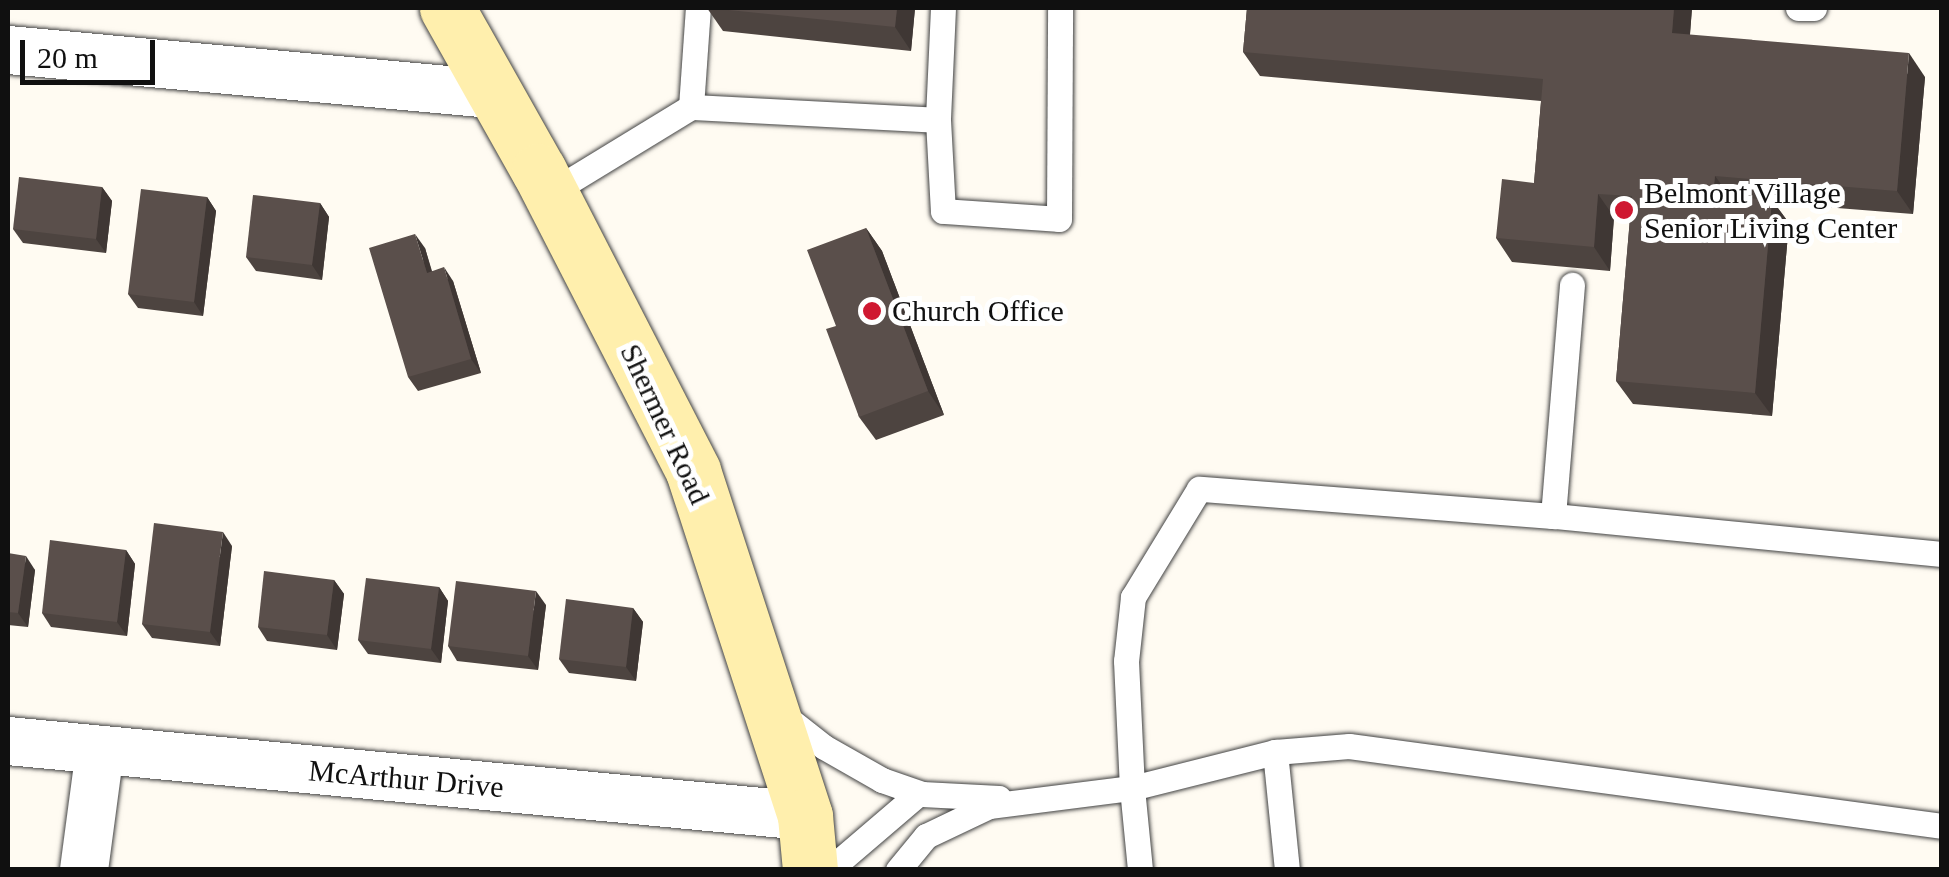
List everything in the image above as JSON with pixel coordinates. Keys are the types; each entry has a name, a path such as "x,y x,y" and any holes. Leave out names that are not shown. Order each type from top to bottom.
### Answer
{"main road":[{"name":"Shermer Road","path":"447,8 550,193 693,471 805,816 810,870"}],"street":[{"path":"8,50 496,94"},
{"name":"McArthur Drive","path":"8,741 805,816"},
{"path":"84,870 100,750"}],"lane":[{"path":"692,106 698,8"},
{"path":"943,8 938,120 943,210 1059,219 1060,8"},
{"path":"1798,8 1814,8"},
{"path":"550,193 692,106 938,120"},
{"path":"1553,516 1572,285"},
{"path":"1140,870 1126,660 1133,598 1200,489 1553,516 1942,554"},
{"path":"768,703 824,747 882,780 918,793 1034,800"},
{"path":"898,870 926,836 989,806 1132,788 1275,752 1349,746 1942,826"},
{"path":"1275,752 1287,870"},
{"path":"830,870 918,793"}],"building":[{"path":"709,8 897,8 895,27"},
{"name":"Belmont Village Senior Living Center","path":"1247,8 1674,8 1672,33 1909,53 1897,191 1715,176 1713,195 1772,200 1755,393 1616,381 1632,196 1598,194 1594,247 1496,238 1502,179 1534,183 1543,79 1243,52"},
{"path":"19,177 102,187 96,239 13,229"},
{"path":"141,189 207,197 194,302 128,294"},
{"path":"253,195 320,203 312,265 246,257"},
{"name":"Church Office","path":"866,228 928,391 859,417 826,329 836,326 807,250"},
{"path":"415,234 427,273 444,267 471,359 408,377 369,248"},
{"path":"154,523 223,532 210,632 142,624"},
{"path":"50,540 126,550 117,622 42,613"},
{"path":"8,553 26,556 18,613 8,612"},
{"path":"264,571 334,580 327,635 258,627"},
{"path":"366,578 439,587 431,649 358,640"},
{"path":"456,581 536,591 528,656 448,646"},
{"path":"566,599 633,608 626,667 559,659"}],"place":[{"name":"Belmont Village Senior Living Center","path":"1624,210"},
{"name":"Church Office","path":"872,311"}]}
